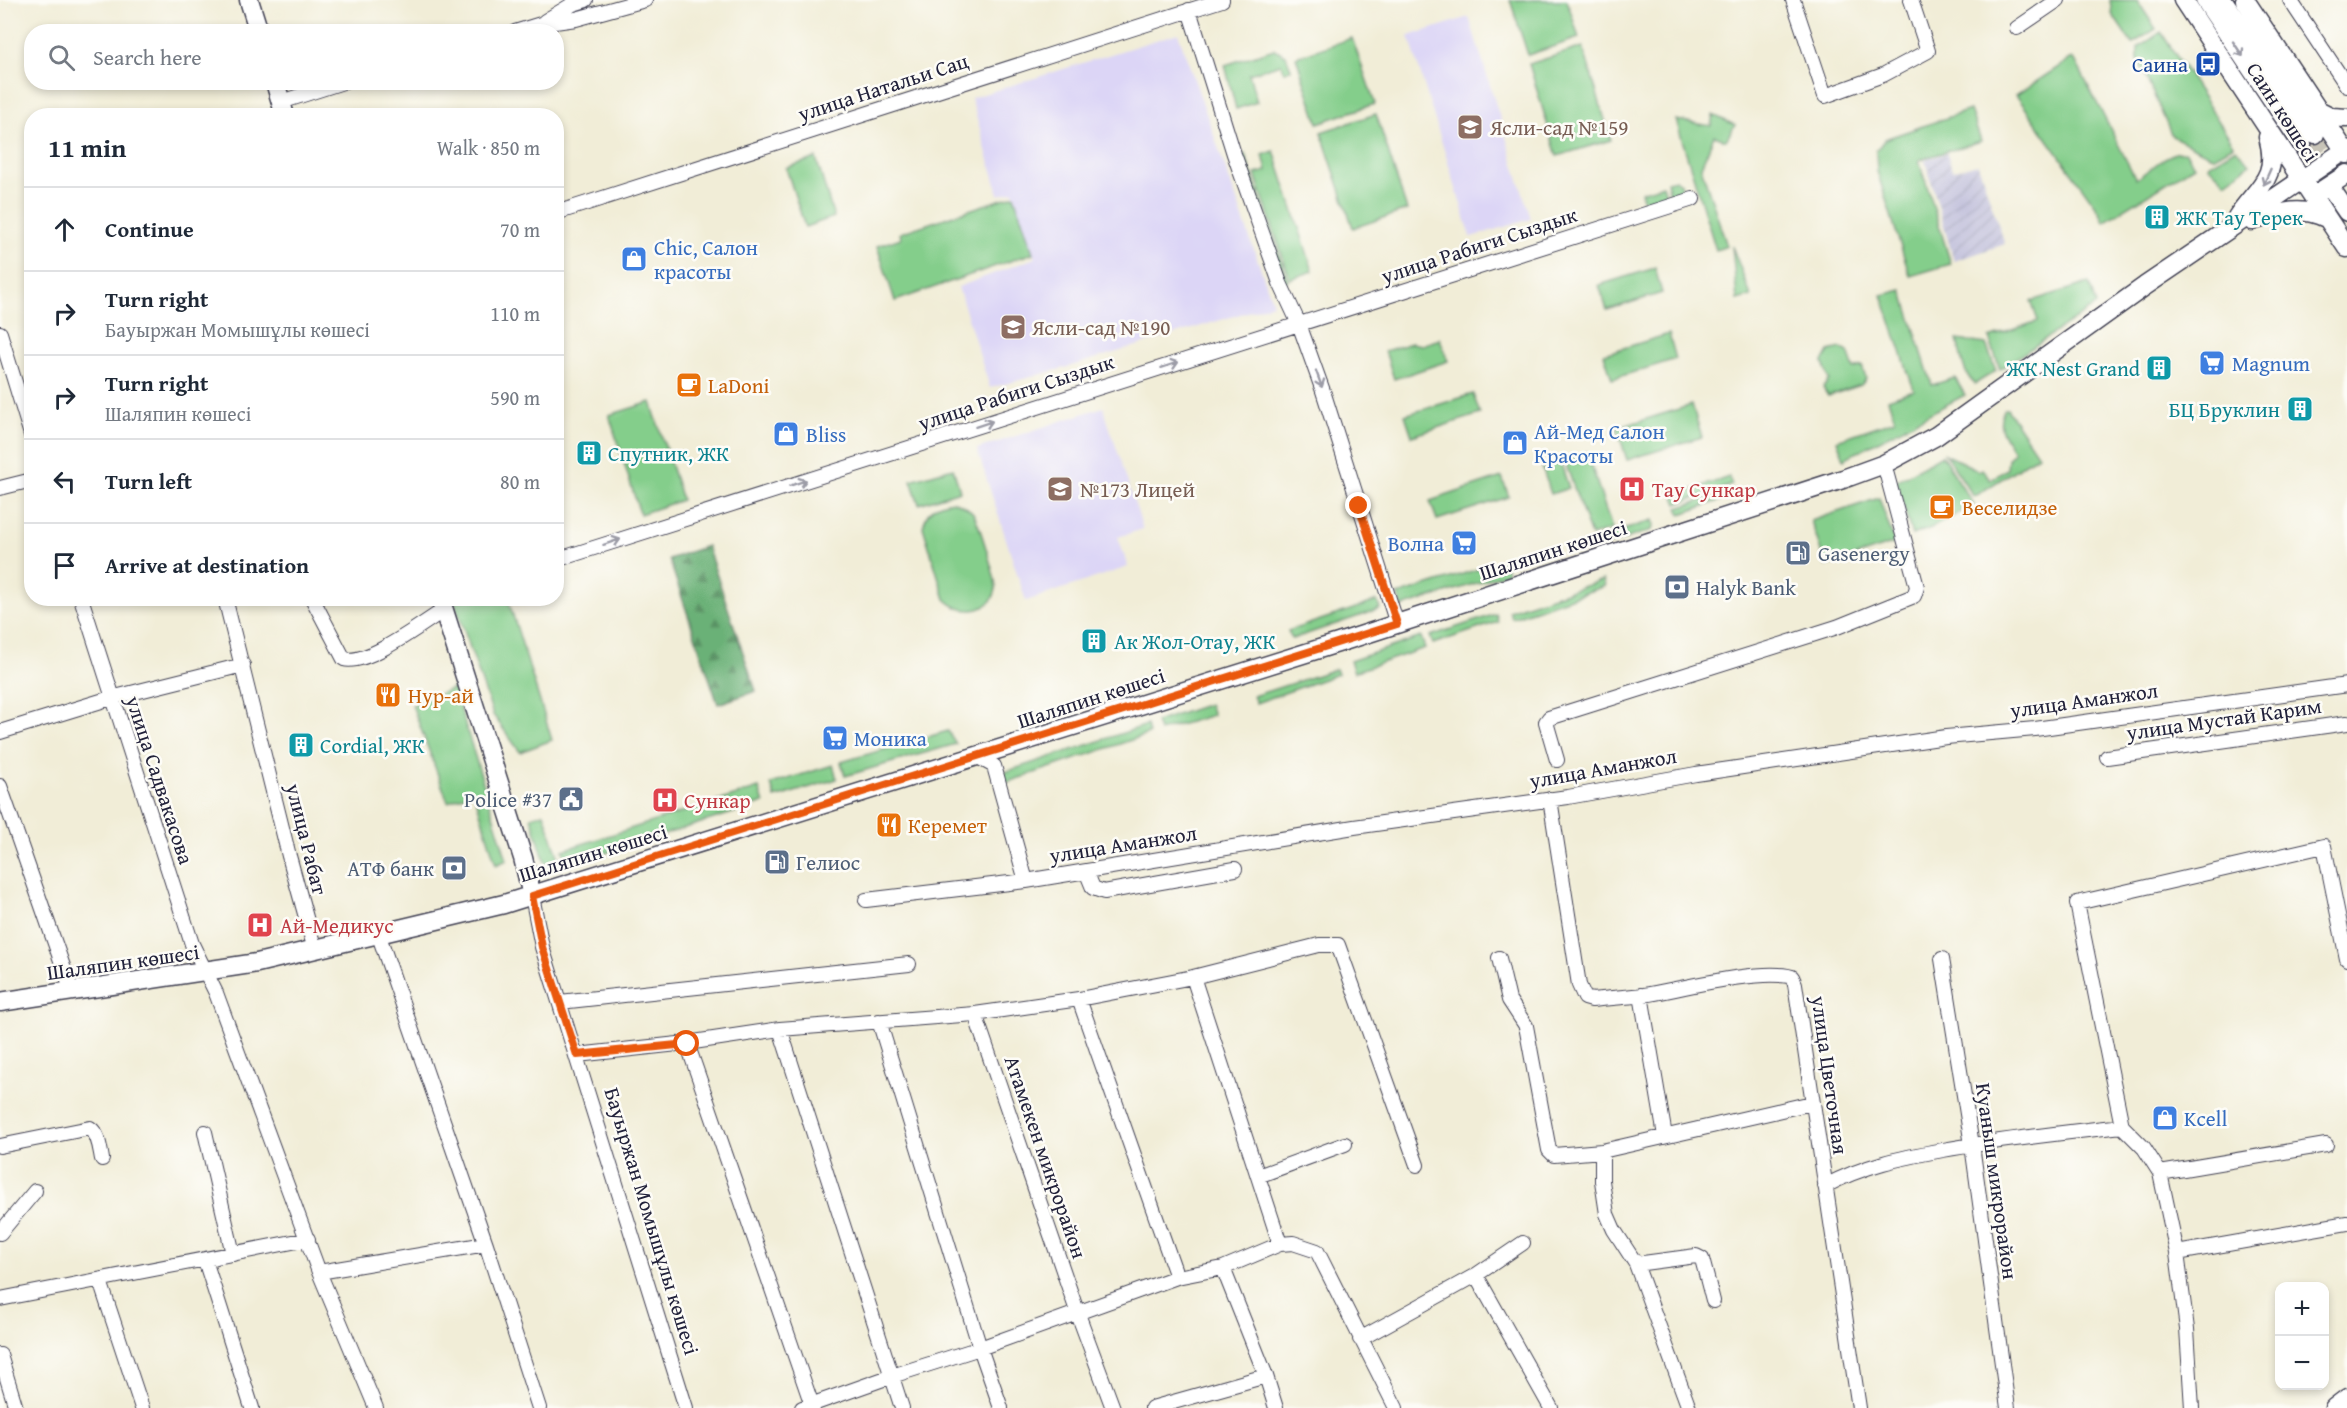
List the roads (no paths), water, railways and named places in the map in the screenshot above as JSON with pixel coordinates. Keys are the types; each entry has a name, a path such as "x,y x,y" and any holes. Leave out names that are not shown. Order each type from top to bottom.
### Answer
{"main road":[{"path":"249,0 256,24"},
{"name":"Саин көшесі","path":"2183,0 2347,248"},
{"name":"Саин көшесі","path":"2205,0 2309,139 2223,0"},
{"name":"Саин көшесі","path":"2245,0 2346,151"},
{"path":"277,90 283,108"},
{"path":"2320,111 2332,117 2347,118"},
{"path":"2230,228 2270,173 2272,149 2263,121"},
{"path":"2290,164 2334,134"},
{"name":"Шаляпин көшесі","path":"0,1002 205,973 379,936 532,896 1397,624 1792,497 1884,464 1936,436 2230,228 2346,151"},
{"path":"2315,201 2318,193 2347,174"},
{"path":"2334,193 2347,212"},
{"path":"2230,228 2288,211 2306,210 2326,218"},
{"name":"Бауыржан Момышұлы көшесі","path":"443,606 523,858 532,896"}],"street":[{"path":"541,24 573,4 586,0"},
{"path":"541,24 576,19 645,0"},
{"name":"улица Натальи Сац","path":"564,210 1222,0"},
{"path":"1793,0 1825,96 1883,75 1928,51 1911,0"},
{"path":"2017,28 2058,0"},
{"path":"2290,0 2347,86"},
{"path":"1190,10 1245,186 1323,391 1397,624"},
{"path":"285,108 325,90"},
{"name":"улица Рабиги Сыздык","path":"564,557 1693,199"},
{"path":"0,333 24,412"},
{"path":"1557,759 1546,722 1549,718 1837,627 1914,596 1917,587 1884,464"},
{"path":"0,488 24,482"},
{"name":"улица Садвакасова","path":"83,606 111,698 192,944 216,993 320,1272 376,1408"},
{"name":"улица Рабат","path":"227,606 315,950"},
{"path":"316,606 344,659 354,660 375,654 439,606"},
{"path":"0,732 111,698 243,665"},
{"name":"улица Аманжол","path":"866,900 1026,881 1354,827 1927,740 2035,729 2347,686"},
{"name":"улица Мустай Карим","path":"2107,757 2347,723"},
{"path":"978,757 994,766 1026,881"},
{"path":"0,786 72,992"},
{"name":"улица Цветочная","path":"1550,799 1581,992 1585,998 1592,1000 1641,995 1760,975 1782,974 1792,977 1795,984 1859,1408"},
{"path":"2192,1408 2187,1329 2176,1253 2160,1173 2144,1148 2122,1126 2077,903 2324,846 2347,959"},
{"path":"1086,871 1093,888 1104,892 1235,869"},
{"name":"Бауыржан Момышұлы көшесі","path":"532,896 542,947 686,1408"},
{"path":"379,936 486,1244 539,1408"},
{"path":"577,1055 687,1044 780,1029 975,1014 1079,999 1193,977 1319,945 1338,945 1417,1165"},
{"path":"1499,958 1509,1000 1526,1026 1549,1150 1554,1155 1602,1151 1812,1103"},
{"name":"Куаныш микрорайон","path":"1942,959 1972,1145 2008,1408"},
{"path":"560,1002 909,963"},
{"path":"1193,977 1280,1244"},
{"path":"1641,995 1665,1136"},
{"path":"1079,999 1177,1277"},
{"name":"Атамекен микрорайон","path":"975,1014 1078,1314 1113,1408"},
{"path":"879,1021 980,1348 1001,1408"},
{"path":"780,1029 902,1408"},
{"path":"687,1044 809,1407 892,1376 1078,1314 1177,1277 1222,1268 1280,1244 1293,1243 1317,1251 1396,1408"},
{"path":"1825,1186 1867,1167 1896,1159 1972,1145 2122,1126"},
{"path":"0,1146 90,1128 97,1138 102,1159"},
{"path":"205,1132 233,1254"},
{"path":"1258,1176 1345,1144"},
{"path":"2160,1173 2326,1145"},
{"path":"1602,1151 1602,1181 1607,1214 1614,1230 1636,1264 1689,1408"},
{"path":"0,1233 35,1191"},
{"path":"2176,1253 2347,1223"},
{"path":"0,1299 308,1239"},
{"path":"1360,1339 1476,1275 1523,1243"},
{"path":"320,1272 486,1244"},
{"path":"1636,1264 1696,1256 1702,1259 1713,1301"},
{"path":"205,1260 252,1408"},
{"path":"1222,1268 1266,1376 1276,1408"},
{"path":"1476,1275 1551,1408"},
{"path":"100,1281 142,1408"},
{"path":"0,1355 16,1408"},
{"path":"1152,1408 1266,1376"}],"tunnel":[{"path":"2315,134 2347,182"},
{"path":"2302,144 2334,193"}],"place":[{"name":"Саина","path":"2208,64"},
{"name":"Ясли-сад №159","path":"1470,127"},
{"name":"ЖК Тау Терек","path":"2157,217"},
{"name":"Chic, Салон красоты","path":"634,259"},
{"name":"Ясли-сад №190","path":"1013,327"},
{"name":"Magnum","path":"2212,363"},
{"name":"ЖК Nest Grand","path":"2159,368"},
{"name":"LaDoni","path":"689,385"},
{"name":"БЦ Бруклин","path":"2300,409"},
{"name":"Bliss","path":"786,434"},
{"name":"Ай-Мед Салон Красоты","path":"1515,443"},
{"name":"Спутник, ЖК","path":"589,453"},
{"name":"№173 Лицей","path":"1060,489"},
{"name":"Тау Сункар","path":"1632,489"},
{"name":"Веселидзе","path":"1942,507"},
{"name":"Волна","path":"1464,543"},
{"name":"Gasenergy","path":"1798,553"},
{"name":"Halyk Bank","path":"1677,587"},
{"name":"Ак Жол-Отау, ЖК","path":"1094,641"},
{"name":"Нур-ай","path":"388,695"},
{"name":"Моника","path":"835,738"},
{"name":"Cordial, ЖК","path":"301,745"},
{"name":"Police #37","path":"571,799"},
{"name":"Сункар","path":"665,800"},
{"name":"Керемет","path":"889,825"},
{"name":"Гелиос","path":"777,862"},
{"name":"АТФ банк","path":"454,868"},
{"name":"Ай-Медикус","path":"260,925"},
{"name":"Kcell","path":"2165,1118"}]}
